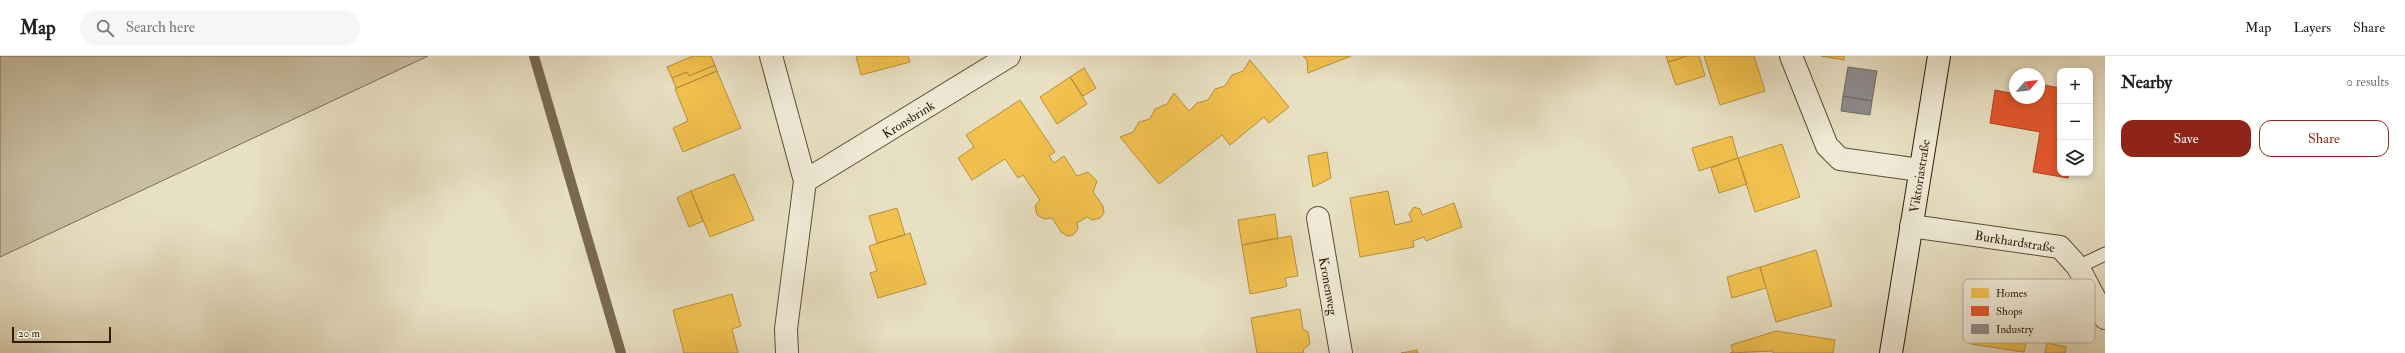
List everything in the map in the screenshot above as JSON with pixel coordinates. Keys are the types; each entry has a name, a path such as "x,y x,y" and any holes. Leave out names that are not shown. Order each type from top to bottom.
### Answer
{"street":[{"path":"771,56 805,181 786,329 787,353"},
{"name":"Kronsbrink","path":"805,181 1010,56"},
{"path":"1791,56 1827,146 1840,159 1920,170"},
{"name":"Viktoriastraße","path":"1891,353 1939,56"},
{"name":"Kronenweg","path":"1318,218 1340,353"},
{"name":"Burkhardstraße","path":"1911,226 2060,247 2078,266 2085,279"},
{"name":"Burkhardstraße","path":"2095,299 2105,318"}],"lane":[{"path":"2078,266 2105,254"}],"shaded area":[{"path":"0,56 428,56 0,257"}],"building: Homes":[{"path":"693,56 711,56 715,65 689,76 687,72 672,78 667,67"},
{"path":"856,56 908,56 910,62 861,75"},
{"path":"1303,56 1351,56 1308,73 1307,60"},
{"path":"1666,56 1687,56 1668,62"},
{"path":"1687,56 1699,56 1705,76 1676,85 1668,62"},
{"path":"1704,56 1754,56 1765,91 1720,105"},
{"path":"1821,56 1844,56 1844,60"},
{"path":"1250,60 1289,107 1269,123 1264,117 1230,145 1222,135 1159,184 1120,137 1133,132 1139,122 1150,119 1155,109 1167,104 1174,93 1189,111 1197,103 1208,100 1215,89 1225,86 1232,75 1243,71"},
{"path":"715,65 717,71 676,88 672,78 687,72 689,76"},
{"path":"1084,68 1096,88 1083,96 1070,77"},
{"path":"717,71 741,128 683,152 673,128 688,121 675,89"},
{"path":"1070,77 1087,104 1057,124 1040,97"},
{"path":"1020,100 1055,152 1049,156 1054,163 1064,156 1077,176 1088,172 1097,181 1093,192 1103,206 1104,213 1100,218 1092,220 1087,217 1077,223 1078,229 1073,235 1067,236 1061,232 1052,218 1044,219 1037,215 1035,206 1040,200 1023,175 1018,178 1005,159 972,180 958,158 974,147 966,135"},
{"path":"1732,136 1738,158 1699,171 1692,148"},
{"path":"1782,144 1800,197 1755,212 1738,158"},
{"path":"1327,152 1331,178 1313,187 1308,156"},
{"path":"1738,158 1747,184 1719,193 1711,168"},
{"path":"734,174 754,220 710,237 691,191"},
{"path":"691,191 703,221 689,227 677,198"},
{"path":"1388,191 1395,225 1412,221 1409,214 1414,207 1420,209 1422,215 1454,203 1462,227 1426,241 1424,237 1413,241 1414,247 1360,257 1350,198"},
{"path":"897,208 905,235 877,243 869,216"},
{"path":"1275,214 1278,238 1242,245 1238,220"},
{"path":"910,233 926,284 878,298 870,273 877,271 869,246"},
{"path":"1291,236 1298,276 1285,278 1287,286 1250,294 1242,245"},
{"path":"1816,250 1832,306 1776,322 1760,267"},
{"path":"1760,267 1766,288 1732,298 1727,277"},
{"path":"732,294 741,326 732,329 738,353 684,353 673,310"},
{"path":"1300,309 1303,329 1308,332 1310,344 1303,350 1304,353 1257,353 1251,318"},
{"path":"1776,331 1835,340 1833,353 1773,353 1773,351 1730,353 1733,352 1731,345"},
{"path":"1971,343 2026,343 2024,352"},
{"path":"2047,343 2066,347 2065,353 2045,353"},
{"path":"1417,350 1418,353 1401,353"}],"building: Shops":[{"path":"2045,85 2057,87 2057,176 2068,176 2068,178 2033,172 2040,132 1990,123 1995,90 2009,93 2009,104 2045,104"}],"building: Industry":[{"path":"1848,67 1877,71 1872,101 1843,96"},
{"path":"1843,96 1872,101 1870,115 1841,111"}],"waterway":[{"path":"534,56 621,353"}]}
